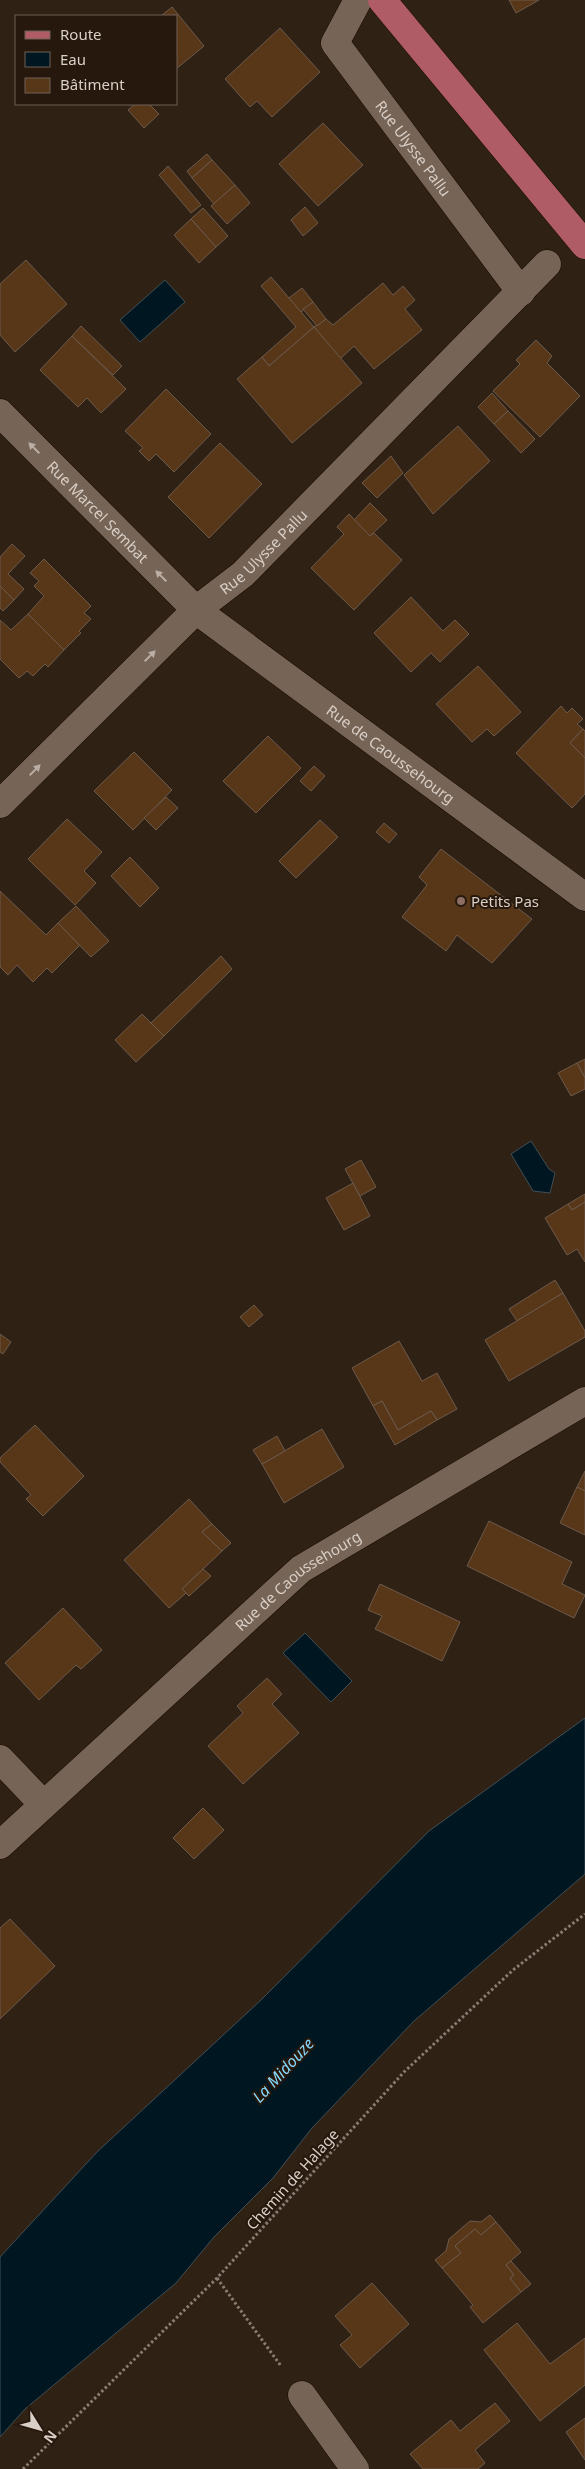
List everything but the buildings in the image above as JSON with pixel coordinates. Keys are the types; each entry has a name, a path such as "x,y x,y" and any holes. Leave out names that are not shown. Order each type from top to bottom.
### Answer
{"main road":[{"path":"382,0 585,245"}],"street":[{"name":"Rue Ulysse Pallu","path":"358,0 335,43 522,292"},
{"name":"Rue Ulysse Pallu","path":"0,804 196,610 243,574 522,292 547,264"},
{"name":"Rue Marcel Sembat","path":"0,413 196,610"},
{"name":"Rue de Caoussehourg","path":"196,610 585,897"},
{"name":"Rue de Caoussehourg","path":"0,1845 301,1569 585,1401"},
{"path":"0,1759 43,1804"},
{"path":"302,2395 355,2469"}],"path":[{"name":"Chemin de Halage","path":"24,2469 218,2278 404,2072 513,1970 585,1914"},
{"path":"218,2278 302,2395"}],"water":[{"path":"165,280 185,302 140,342 120,320"},
{"path":"531,1141 549,1169 555,1173 550,1193 533,1191 511,1154"},
{"path":"305,1633 352,1681 331,1702 283,1653"},
{"name":"La Midouze","path":"585,1718 585,1874 414,2021 312,2128 273,2178 214,2237 176,2283 25,2409 0,2437 0,2257 97,2152 261,2000 429,1831"}],"place":[{"name":"Petits Pas","path":"461,901"}]}
